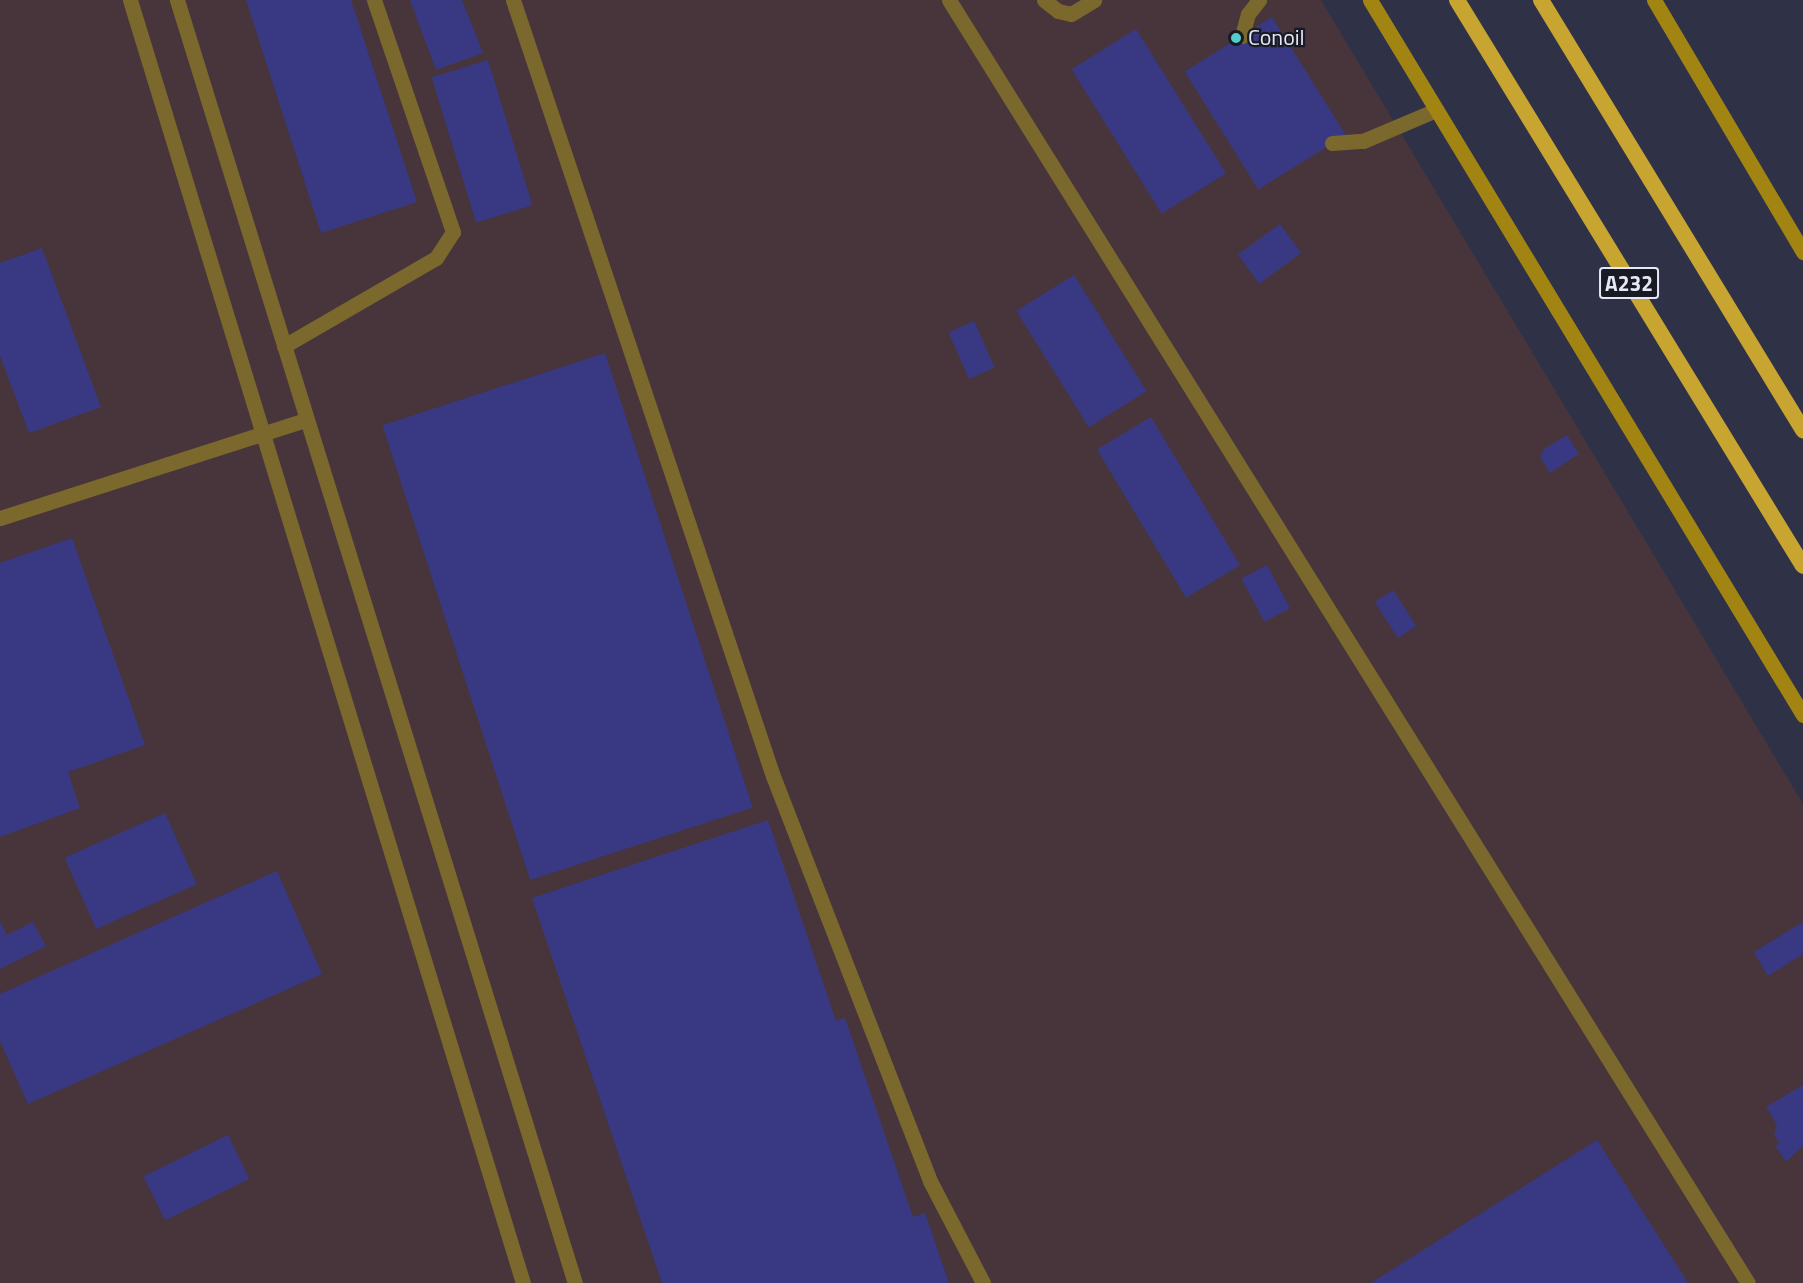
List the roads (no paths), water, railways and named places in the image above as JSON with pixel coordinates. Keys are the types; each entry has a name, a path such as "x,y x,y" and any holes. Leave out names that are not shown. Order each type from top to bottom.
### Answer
{"highway":[{"name":"A232","path":"1456,0 1803,566"},
{"path":"1541,0 1803,430"}],"main road":[{"path":"1370,0 1803,715"},
{"path":"1654,0 1803,252"}],"street":[{"path":"130,0 260,434 523,1283"},
{"path":"177,0 575,1283"},
{"path":"284,346 436,258 453,232 374,0"},
{"path":"513,0 773,776 930,1181 983,1283"},
{"path":"949,0 1748,1283"},
{"path":"1044,0 1058,11 1071,14 1094,0"},
{"path":"1242,36 1248,14 1259,0"},
{"path":"1332,142 1363,141 1436,110"},
{"path":"0,518 306,420"}],"place":[{"name":"Conoil","path":"1236,38"}]}
